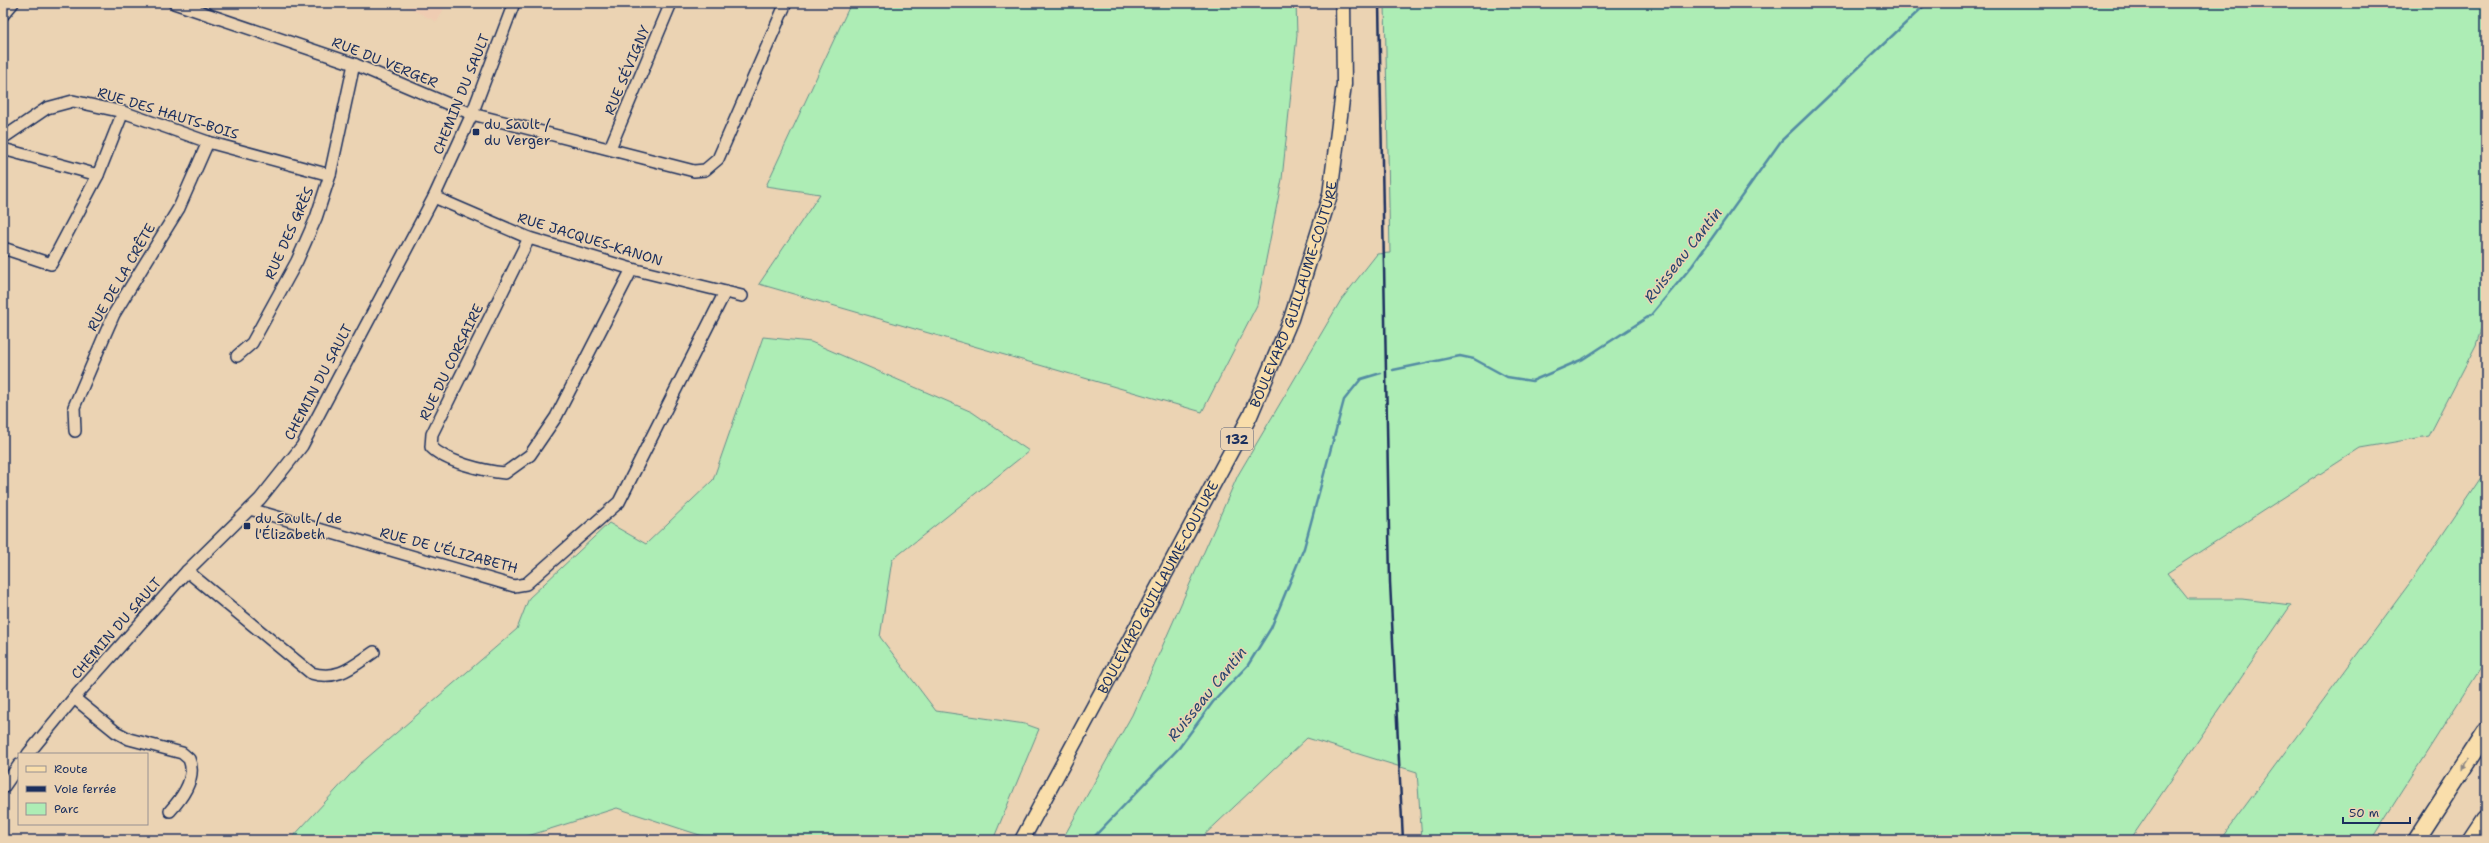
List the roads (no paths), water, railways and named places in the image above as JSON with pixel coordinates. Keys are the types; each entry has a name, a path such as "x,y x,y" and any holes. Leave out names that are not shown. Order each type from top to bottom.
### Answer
{"highway":[{"path":"2416,840 2486,732"},
{"path":"2472,840 2486,819"}],"main road":[{"name":"BOULEVARD GUILLAUME-COUTURE","path":"1022,840 1250,416 1291,319 1330,195 1344,84 1343,3"}],"street":[{"path":"3,15 13,3"},
{"name":"RUE DU VERGER","path":"174,3 354,64 472,114 610,148 694,171 705,170 718,159 786,3"},
{"name":"CHEMIN DU SAULT","path":"29,753 74,698 187,571 250,509 302,446 434,197 472,114 514,3"},
{"name":"RUE SÉVIGNY","path":"610,148 671,3"},
{"name":"RUE DES GRÈS","path":"237,356 252,343 297,261 316,218 330,175 354,64"},
{"name":"RUE DES HAUTS-BOIS","path":"3,138 47,108 73,101 123,112 208,142 330,175"},
{"path":"3,248 51,264 98,175 123,112"},
{"name":"RUE DE LA CRÊTE","path":"75,431 74,407 114,314 179,208 208,142"},
{"path":"3,149 98,175"},
{"name":"RUE JACQUES-KANON","path":"434,197 529,238 632,269 742,296"},
{"name":"RUE DU CORSAIRE","path":"529,238 432,434 431,447 438,454 489,472 505,473 530,455 556,417 632,269"},
{"name":"RUE DE L'ÉLIZABETH","path":"250,509 514,586 526,584 619,502 725,292"},
{"path":"187,571 311,673 325,677 340,673 374,652"},
{"path":"74,698 116,732 129,739 182,753 189,759 191,772 188,787 182,798 170,811"},
{"path":"3,788 18,766"}],"waterway":[{"name":"Ruisseau Cantin","path":"1393,370 1460,356 1474,359 1507,377 1532,381 1583,359 1651,315 1692,266 1781,141 1927,3"},
{"name":"Ruisseau Cantin","path":"1091,840 1179,748 1213,702 1248,665 1271,628 1304,548 1344,400 1361,379 1381,373"}],"railway":[{"path":"1379,3 1390,582 1403,840"}],"place":[{"name":"du Sault / du Verger","path":"476,132"},
{"name":"du Sault / de l'Élizabeth","path":"247,526"}]}
